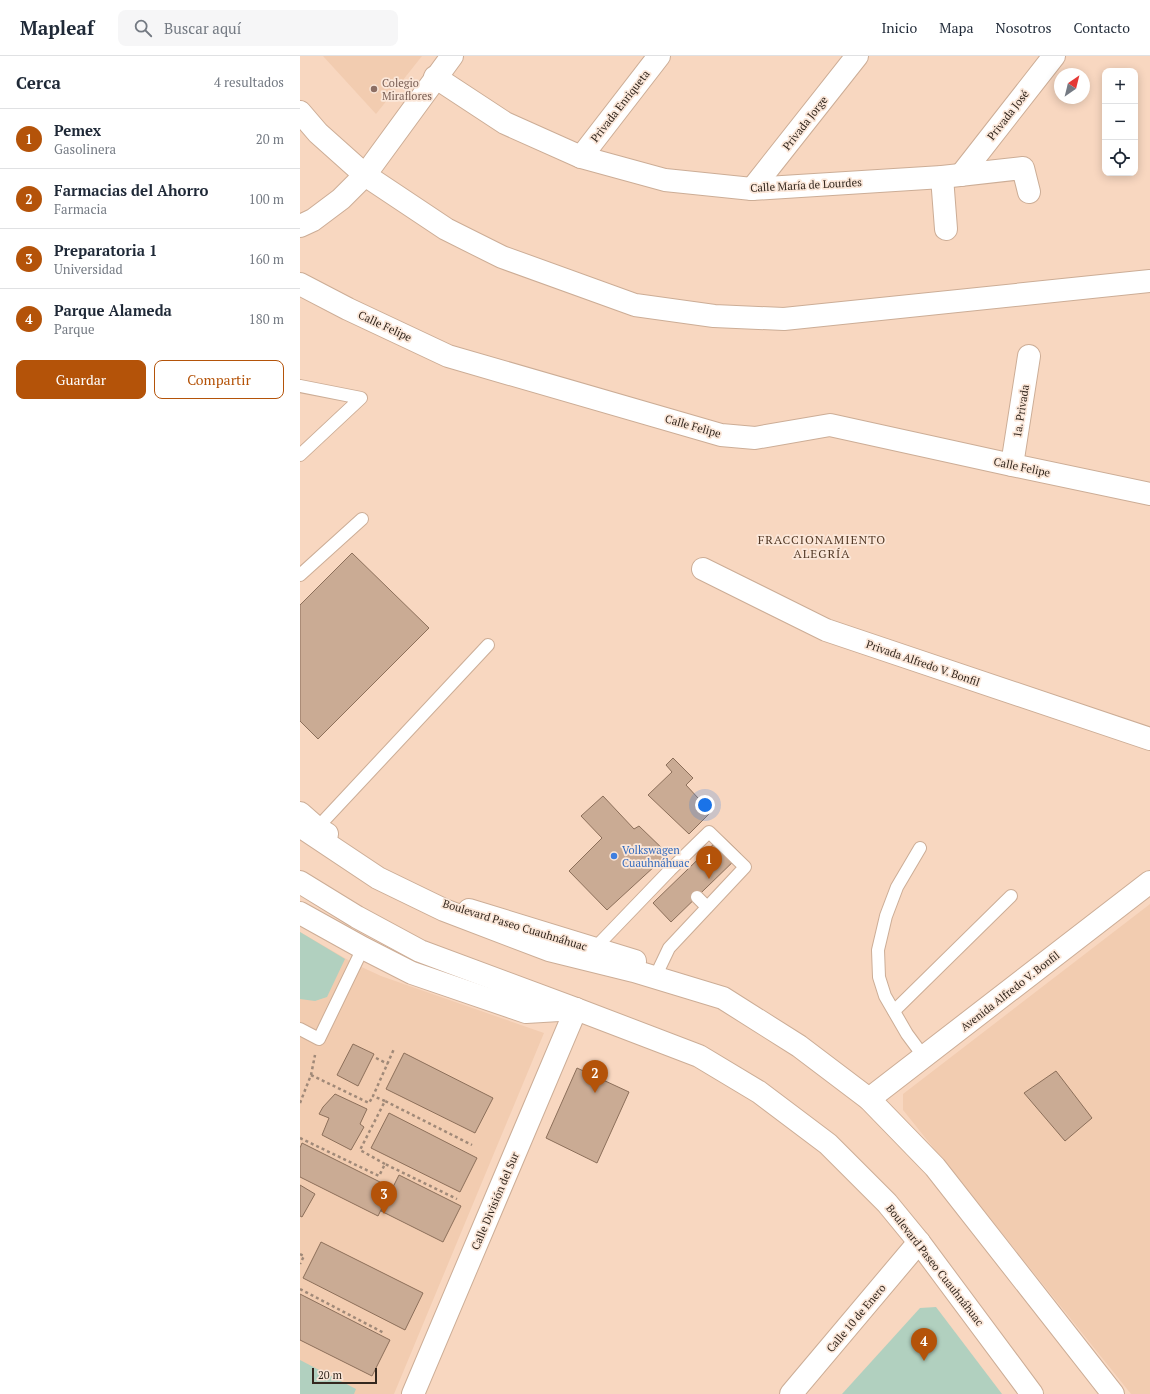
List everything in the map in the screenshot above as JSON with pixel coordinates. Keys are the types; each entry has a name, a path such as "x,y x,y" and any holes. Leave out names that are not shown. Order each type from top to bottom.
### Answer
{"street":[{"path":"300,226 313,220 341,200 365,175 435,77 452,56"},
{"name":"Privada Enriqueta","path":"581,157 659,56"},
{"name":"Privada Jorge","path":"752,189 857,56"},
{"name":"Privada José","path":"952,176 1054,56"},
{"name":"Calle María de Lourdes","path":"435,77 505,122 581,157 666,180 752,189 952,176 1022,168 1029,192"},
{"path":"300,112 318,133 365,175 446,229 502,257 635,305 714,316 784,319 1150,281"},
{"path":"946,229 952,176"},
{"name":"Calle Felipe","path":"300,284 348,309 448,356 721,434 755,438 830,424 1150,494"},
{"name":"1a. Privada","path":"1012,465 1029,356"},
{"name":"Privada Alfredo V. Bonfil","path":"704,569 826,630 1150,739"},
{"name":"Boulevard Paseo Cuauhnáhuac","path":"300,814 308,827 378,878 444,910 550,950 634,971 723,998"},
{"name":"Boulevard Paseo Cuauhnáhuac","path":"308,827 384,872 442,902 659,969 723,998 799,1046 869,1099 935,1167 1113,1394"},
{"name":"Boulevard Paseo Cuauhnáhuac","path":"300,882 357,917 420,951 576,1008 699,1056 759,1092 828,1144 887,1203 919,1242 1032,1394"},
{"name":"Avenida Alfredo V. Bonfil","path":"869,1099 1150,882"},
{"name":"Boulevard Paseo Cuauhnáhuac","path":"300,913 412,973 526,1012 576,1008"},
{"name":"Calle División del Sur","path":"413,1394 576,1008"},
{"name":"Calle 10 de Enero","path":"791,1394 919,1242"}],"lane":[{"path":"300,386 361,398 300,455"},
{"path":"300,575 362,519"},
{"path":"308,827 488,645"},
{"path":"594,949 674,874 709,832 745,867 669,948 659,969"},
{"path":"920,848 897,887 886,916 878,950 879,977 885,996 907,1034 924,1057"},
{"path":"894,1011 1011,896"},
{"path":"697,897 707,907"},
{"path":"300,1029 319,1039 363,948"}],"path":[{"path":"300,1103 310,1075 319,1039"},
{"path":"310,1075 370,1103 394,1049"},
{"path":"376,1058 388,1064"},
{"path":"373,1096 472,1145"},
{"path":"385,1101 360,1150 385,1164 457,1199"},
{"path":"300,1138 379,1176 385,1164"},
{"path":"300,1254 304,1256 300,1264"},
{"path":"300,1289 384,1333"}],"shaded area":[{"name":"Colegio Miraflores","path":"323,56 422,56 376,114"},
{"path":"1150,904 1150,1394 1131,1394 903,1110 903,1094"},
{"path":"300,932 355,964 381,976 544,1033 394,1394 300,1394"}],"green space":[{"path":"300,932 345,959 327,997 315,1001 300,999"},
{"path":"936,1307 1002,1394 842,1394 920,1308"},
{"path":"300,1360 356,1389 354,1394 300,1394"}],"building":[{"path":"352,553 429,628 318,739 300,721 300,605"},
{"path":"673,758 693,778 686,785 711,812 689,834 648,795 672,772 666,765"},
{"path":"603,796 634,829 639,826 668,854 607,910 569,871 602,838 581,816"},
{"path":"722,836 741,854 671,922 653,903"},
{"path":"353,1044 374,1054 358,1086 337,1075"},
{"path":"404,1053 493,1098 475,1133 386,1089"},
{"path":"577,1068 629,1092 597,1163 546,1138"},
{"path":"1056,1071 1092,1118 1065,1141 1024,1093"},
{"path":"335,1094 367,1109 360,1124 364,1127 351,1150 322,1135 329,1118 319,1114 323,1107"},
{"path":"389,1113 477,1158 460,1192 371,1148"},
{"path":"302,1143 392,1188 378,1216 300,1177 300,1148"},
{"path":"399,1175 461,1206 443,1242 381,1211"},
{"path":"300,1185 315,1194 302,1217 300,1216"},
{"path":"321,1242 423,1293 405,1330 303,1278"},
{"path":"300,1294 390,1340 372,1376 300,1340"}],"place":[{"name":"Colegio Miraflores","path":"374,89"},
{"name":"Volkswagen Cuauhnáhuac","path":"614,856"},
{"name":"Pemex","path":"709,879"},
{"name":"Farmacias del Ahorro","path":"595,1093"},
{"name":"Preparatoria 1","path":"384,1214"},
{"name":"Parque Alameda","path":"924,1361"}],"district":[{"name":"FRACCIONAMIENTO ALEGRÍA","path":"822,547"}]}
